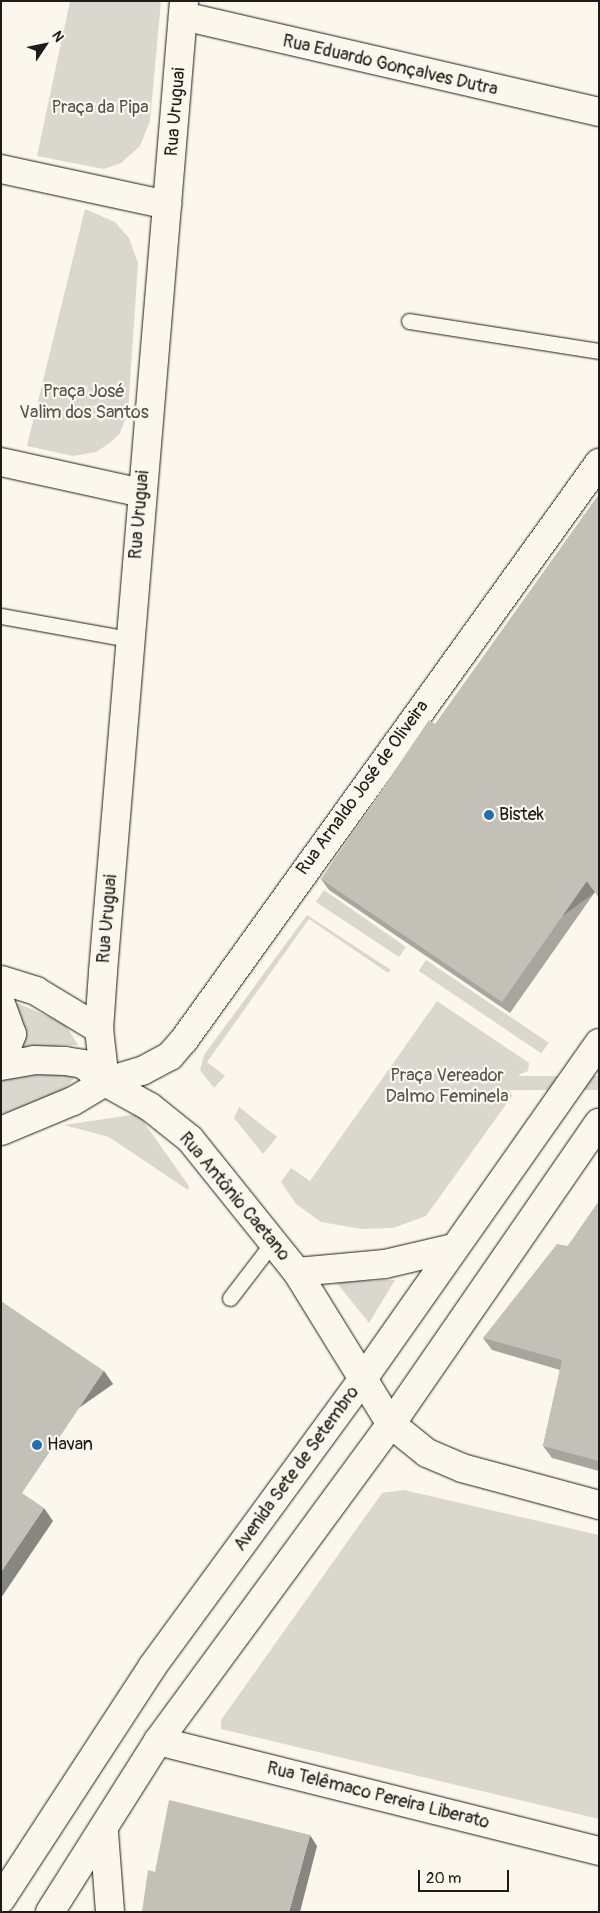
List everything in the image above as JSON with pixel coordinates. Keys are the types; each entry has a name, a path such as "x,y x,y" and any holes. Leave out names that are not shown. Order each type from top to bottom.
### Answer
{"main road":[{"name":"Rua Eduardo Gonçalves Dutra","path":"183,9 599,112"},
{"name":"Rua Uruguai","path":"99,1029 129,639 183,9"},
{"path":"1,169 167,205"},
{"path":"1,462 142,493"},
{"name":"Rua Arnaldo José de Oliveira","path":"1,1131 73,1101 105,1082 142,1071 170,1056 184,1040 599,463"},
{"path":"1,980 36,991 99,1029 105,1082"},
{"path":"1,1004 12,1034 1,1064"},
{"name":"Avenida Sete de Setembro","path":"1,1899 152,1667 365,1376 599,1043"},
{"name":"Rua Antônio Caetano","path":"1,1064 34,1060 65,1061 83,1064 105,1082 150,1107 190,1139 297,1272 365,1376 391,1424"},
{"path":"50,1912 104,1832 158,1741 391,1424 599,1123"},
{"path":"297,1272 385,1264 454,1248"},
{"path":"391,1424 427,1452 462,1468 599,1505"},
{"name":"Rua Telêmaco Pereira Liberato","path":"158,1741 599,1851"},
{"path":"104,1832 110,1912"}],"lane":[{"path":"409,321 599,351"},
{"path":"1,616 129,639"},
{"path":"230,1298 273,1242"}],"green space":[{"name":"Praça da Pipa","path":"70,1 161,1 150,121 140,146 121,163 104,169 37,156"},
{"name":"Praça José Valim dos Santos","path":"85,209 115,222 129,238 138,263 128,412 120,433 110,443 96,452 73,456 27,446"},
{"path":"324,890 406,947 399,957 316,902"},
{"path":"307,915 391,970 388,973 309,919 207,1062 225,1076 214,1088 200,1070 204,1055"},
{"path":"426,960 549,1043 541,1054 419,971"},
{"name":"Praça Vereador Dalmo Feminela","path":"437,1001 529,1063 528,1071 520,1074 510,1089 512,1096 426,1216 393,1228 361,1229 321,1222 296,1204 281,1182 291,1168 310,1181"},
{"path":"17,1003 65,1024 78,1045 20,1047"},
{"path":"25,1071 77,1074 62,1094 1,1114 1,1078"},
{"path":"431,1076 599,1076 599,1090 431,1090"},
{"path":"239,1107 277,1137 263,1154 234,1118"},
{"path":"138,1114 189,1186 188,1190 109,1137 64,1125"},
{"path":"395,1280 369,1323 336,1282"},
{"path":"404,1490 599,1535 599,1819 221,1729 221,1720 382,1493"}],"building":[{"name":"Bistek","path":"599,494 599,898 587,881 502,1002 321,879 429,720 435,724"},
{"path":"599,1201 599,1461 543,1446 562,1360 483,1338 557,1244 568,1246"},
{"name":"Havan","path":"1,1301 104,1371 22,1493 44,1508 1,1572"},
{"path":"169,1800 310,1835 289,1912 142,1912 148,1870 155,1872"}],"place":[{"name":"Bistek","path":"489,815"},
{"name":"Havan","path":"37,1445"}]}
